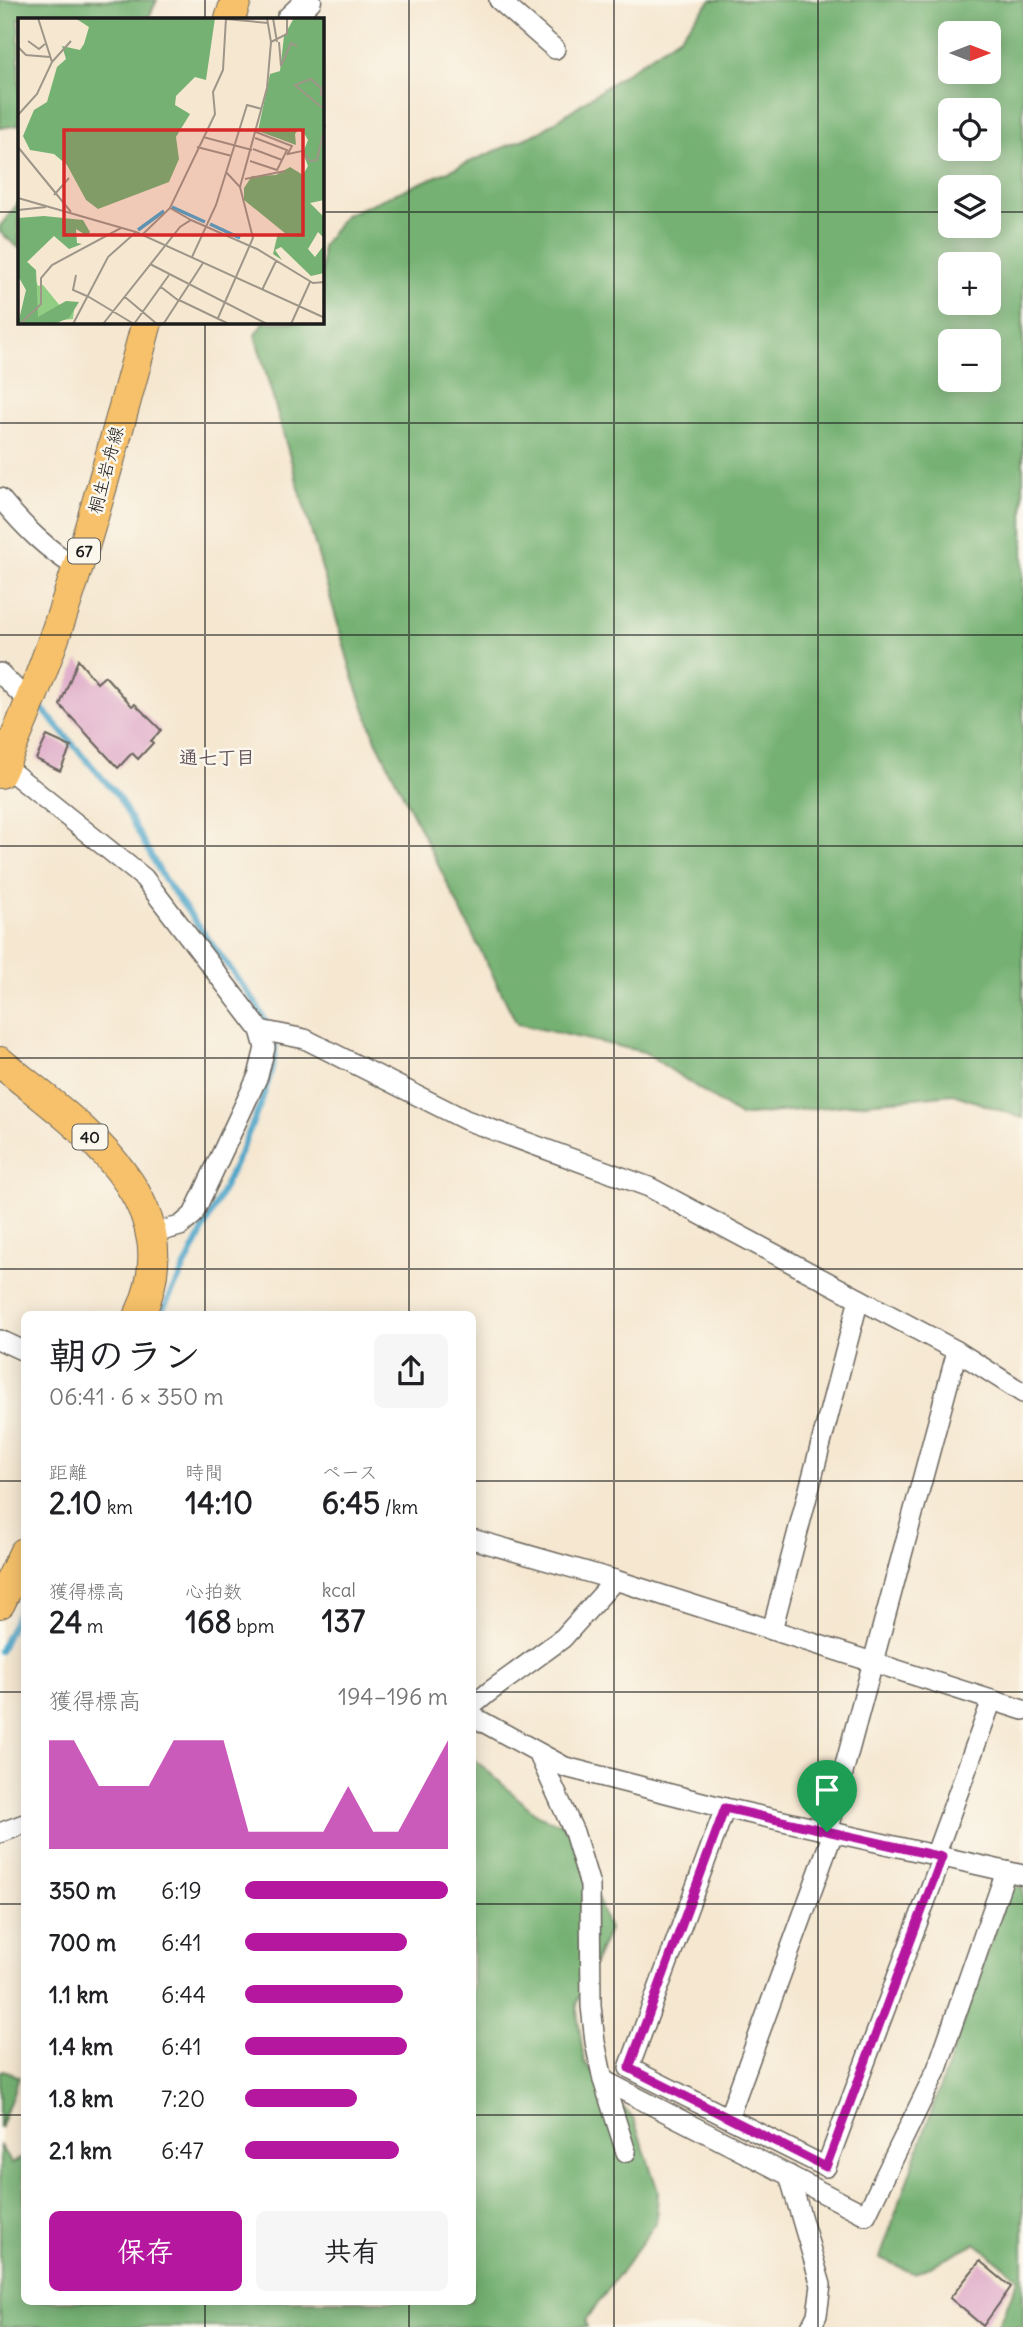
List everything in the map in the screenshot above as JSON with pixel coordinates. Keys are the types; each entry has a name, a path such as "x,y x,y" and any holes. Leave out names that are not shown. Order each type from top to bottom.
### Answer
{"main road":[{"path":"230,18 236,0"},
{"name":"桐生岩舟線","path":"2,769 30,703 79,569 146,324"},
{"name":"40","path":"0,1062 78,1126 118,1165 132,1184 142,1203 151,1234 152,1273 141,1311"},
{"path":"0,1603 21,1559"}],"street":[{"path":"290,18 309,0"},
{"path":"499,0 555,49"},
{"path":"0,498 26,530 51,552 79,569"},
{"path":"0,673 30,703"},
{"path":"2,769 144,878 260,1030 265,1048 258,1076 193,1216 180,1226 151,1234"},
{"path":"260,1030 305,1039 466,1120 649,1187 957,1352 1023,1393"},
{"path":"772,1630 859,1299"},
{"path":"0,1340 21,1350"},
{"path":"729,2116 830,1832 957,1352"},
{"path":"476,1540 615,1580 1023,1710"},
{"path":"476,1703 563,1638 615,1580"},
{"path":"725,1808 629,2068 826,2167 939,1856 992,1700"},
{"path":"476,1718 565,1767 725,1808 1014,1873 937,2069 866,2215 603,2080"},
{"path":"539,1755 574,1832 590,1885 591,2006 595,2042 603,2080 626,2151"},
{"path":"0,1833 21,1825"},
{"path":"789,2175 821,2285 817,2315 811,2327"}],"green space":[{"path":"0,0 157,0 148,18 18,18 18,125 0,128"},
{"path":"711,0 1023,0 1023,1118 953,1094 740,1116 644,1052 517,1024 376,740 353,677 255,335 263,324 324,324 324,243 345,215 540,132 680,36"},
{"path":"18,203 18,247 0,232 0,226"},
{"path":"476,1761 537,1815 572,1828 609,1930 576,2004 584,2062 634,2120 658,2191 656,2223 586,2320 587,2327 0,2327 0,2146 12,2164 21,2158 21,2305 476,2305"},
{"path":"1011,1885 1023,1888 1023,2327 997,2327 1019,2278 975,2243 915,2274 880,2258"},
{"path":"0,2071 19,2077 0,2129"}],"building":[{"path":"78,660 97,683 105,676 132,706 135,704 161,730 138,759 132,753 118,768 60,705"},
{"path":"47,736 71,747 60,771 36,759"},
{"path":"980,2261 1011,2287 983,2326 950,2298"}],"waterway":[{"path":"38,704 118,796 164,879 257,1005 269,1028"},
{"path":"163,1311 251,1128 275,1057 274,1037"},
{"path":"0,1651 21,1606"}],"district":[{"name":"通七丁目","path":"217,757"}],"route":[{"path":"725,1808 827,1832 942,1857 826,2167 629,2068 725,1808"}]}
